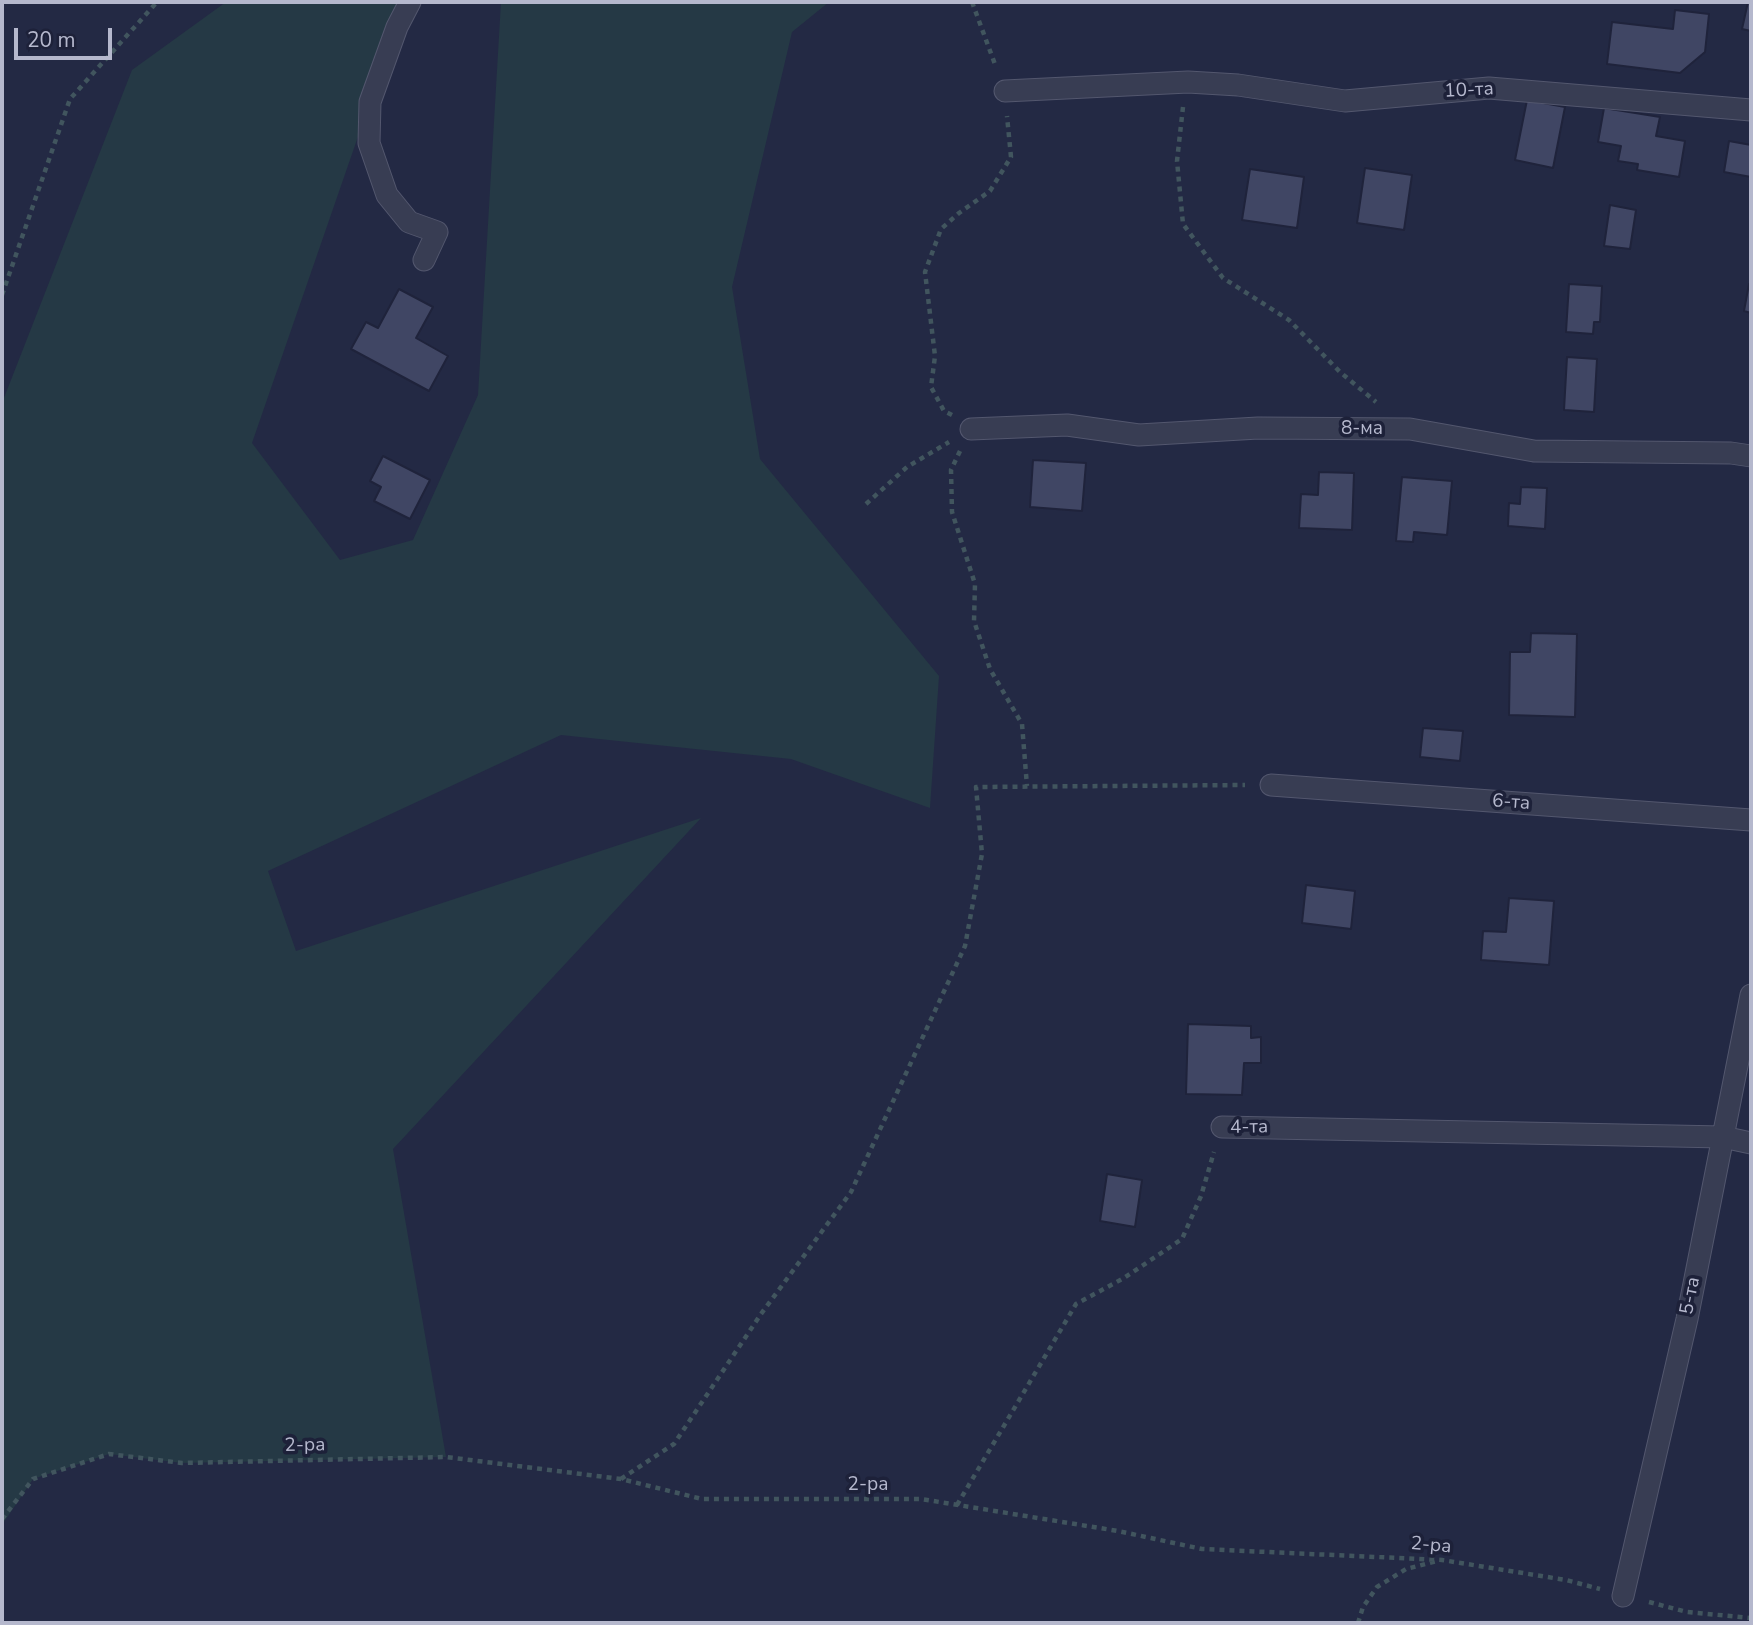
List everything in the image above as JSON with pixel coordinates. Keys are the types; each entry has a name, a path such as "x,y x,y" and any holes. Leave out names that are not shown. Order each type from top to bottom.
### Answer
{"street":[{"path":"410,2 397,27 370,102 369,143 387,195 409,222 437,232 424,260"},
{"name":"10-та","path":"1005,91 1188,82 1238,85 1345,101 1489,88 1751,110"},
{"name":"8-ма","path":"971,429 1067,425 1139,435 1258,428 1410,429 1534,451 1731,453 1751,456"},
{"name":"6-та","path":"1270,785 1751,820"},
{"name":"5-та","path":"1623,1596 1687,1319 1751,995"},
{"name":"4-та","path":"1222,1127 1723,1137 1751,1143"}],"path":[{"path":"2,295 70,99 157,2"},
{"path":"971,429 944,411 931,387 935,356 925,272 941,229 990,191 1011,157 1005,91 972,2"},
{"path":"1188,82 1184,95 1177,161 1183,224 1223,278 1289,320 1340,372 1410,429"},
{"path":"866,504 907,467 971,429"},
{"path":"971,429 951,470 952,512 975,584 974,621 990,668 1022,724 1027,786"},
{"path":"621,1479 674,1444 761,1314 851,1192 965,946 982,854 976,787 1270,785"},
{"name":"4-та","path":"957,1504 1076,1304 1124,1278 1182,1239 1201,1196 1222,1127"},
{"name":"2-ра","path":"2,1519 33,1479 109,1454 181,1462 446,1457 621,1479 702,1499 921,1499 1118,1531 1202,1549 1442,1560 1566,1580 1687,1612 1751,1618"},
{"path":"1358,1623 1363,1607 1377,1587 1406,1569 1442,1560"}],"shaded area":[{"path":"226,2 410,2 370,102 252,443 340,560 413,540 478,395 501,2 829,2 792,32 732,287 760,459 939,676 930,808 791,759 561,735 268,871 296,951 701,818 393,1149 446,1457 182,1463 109,1454 33,1479 2,1525 2,403 132,70"}],"building":[{"path":"1748,2 1751,2 1751,31 1742,29"},
{"path":"1675,10 1709,14 1705,52 1680,73 1607,64 1612,22 1673,29"},
{"path":"1527,100 1565,107 1553,168 1515,160"},
{"path":"1604,108 1660,117 1656,136 1685,141 1679,177 1637,170 1638,164 1618,161 1621,146 1598,142"},
{"path":"1729,141 1751,145 1751,177 1724,172"},
{"path":"1365,168 1412,175 1404,230 1357,223"},
{"path":"1250,169 1304,177 1297,228 1242,220"},
{"path":"1610,205 1636,210 1630,249 1604,246"},
{"path":"1569,284 1602,286 1600,322 1594,322 1593,334 1566,332"},
{"path":"1751,284 1751,313 1744,311"},
{"path":"399,289 433,307 416,338 448,356 429,391 351,349 366,322 378,328"},
{"path":"1567,357 1597,359 1594,412 1564,410"},
{"path":"383,456 430,480 410,519 374,501 381,487 370,481"},
{"path":"1033,460 1086,463 1082,511 1030,507"},
{"path":"1319,472 1354,473 1352,530 1299,528 1301,494 1318,495"},
{"path":"1402,477 1452,481 1447,535 1414,532 1413,542 1396,541"},
{"path":"1521,487 1547,488 1545,529 1508,526 1509,503 1520,504"},
{"path":"1531,633 1577,634 1575,717 1509,715 1510,652 1530,652"},
{"path":"1423,728 1463,731 1460,761 1420,757"},
{"path":"1306,885 1355,891 1351,929 1302,923"},
{"path":"1509,898 1554,901 1549,965 1481,960 1483,931 1506,932"},
{"path":"1188,1024 1251,1026 1251,1038 1261,1037 1261,1063 1244,1063 1242,1095 1186,1094"},
{"path":"1107,1174 1142,1180 1135,1227 1100,1221"}]}
